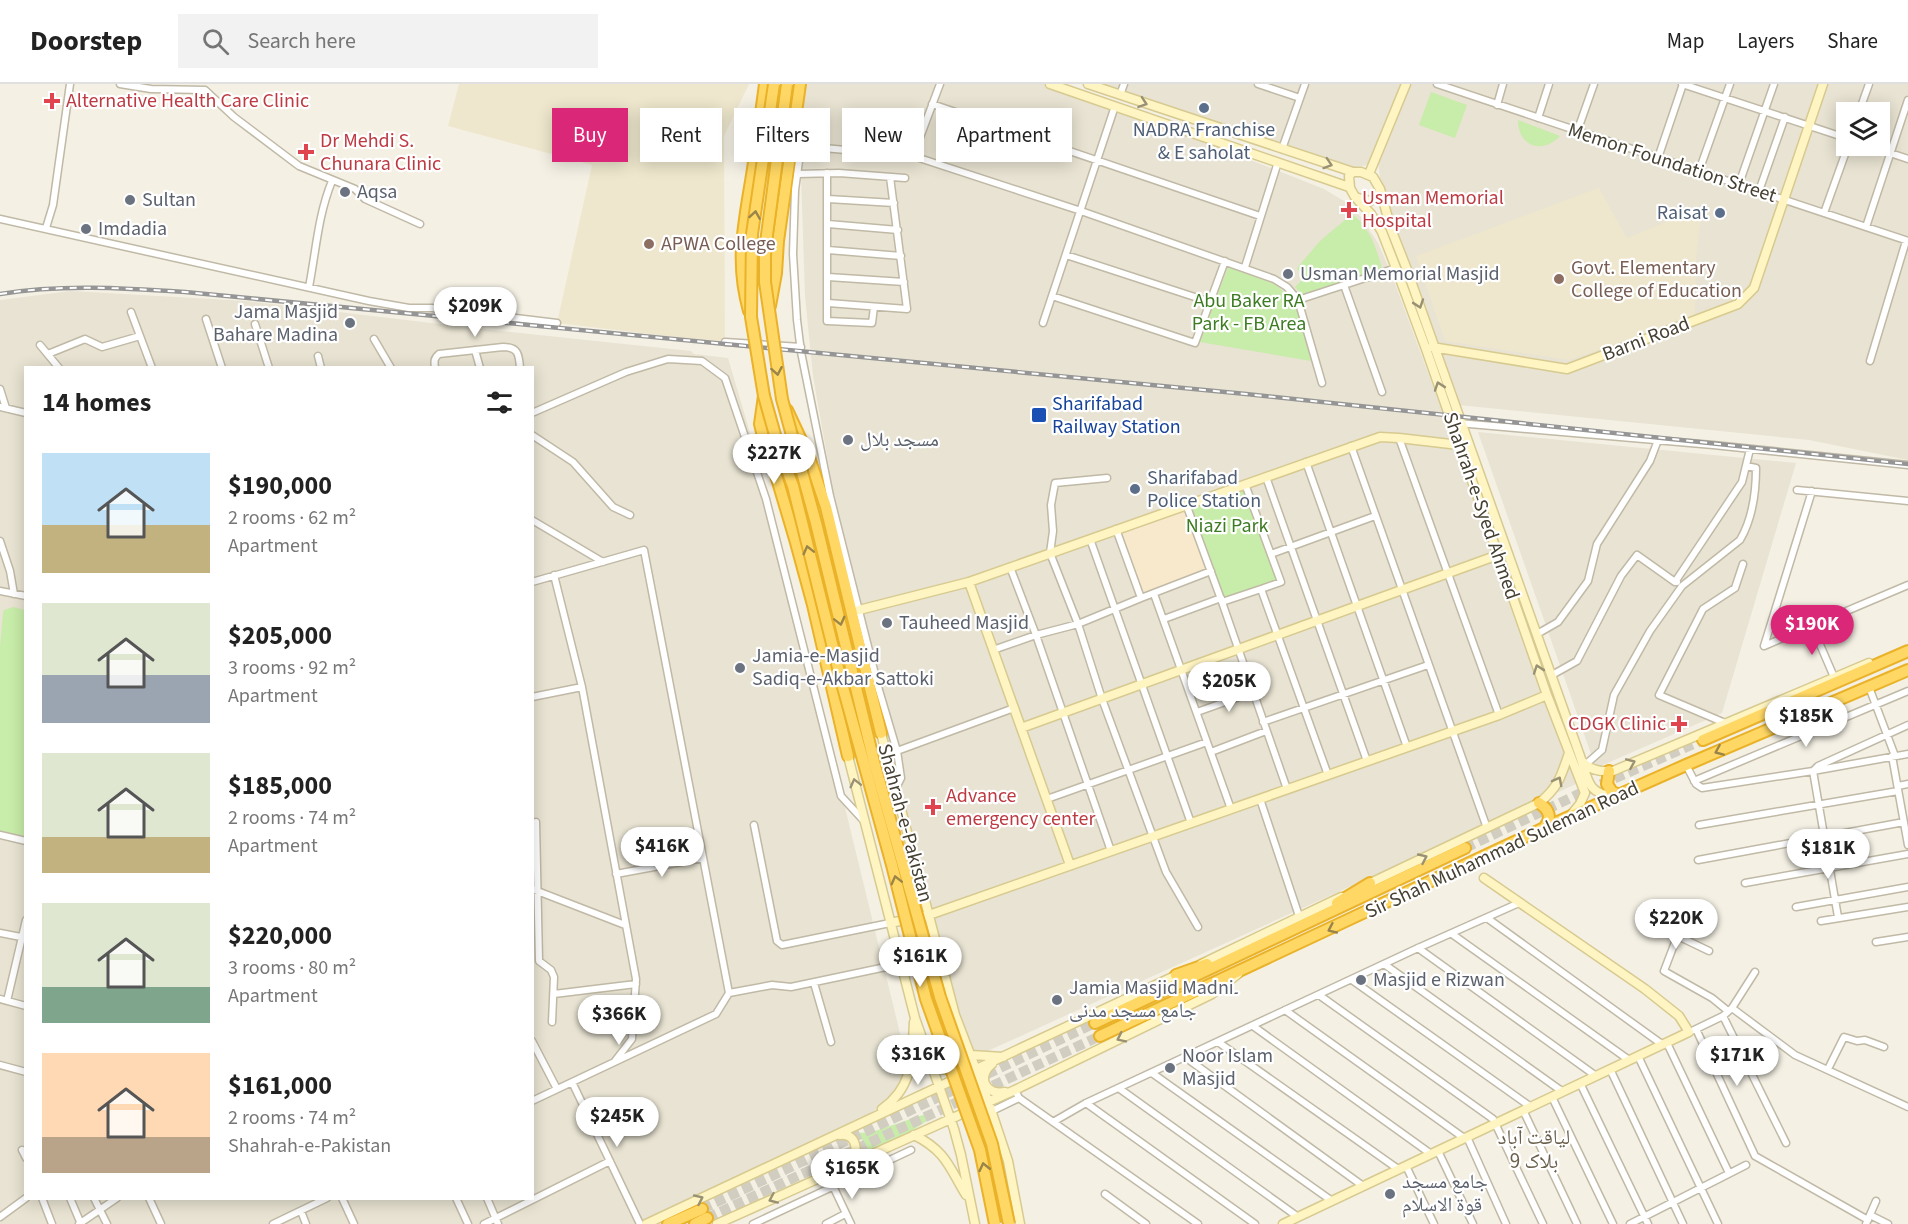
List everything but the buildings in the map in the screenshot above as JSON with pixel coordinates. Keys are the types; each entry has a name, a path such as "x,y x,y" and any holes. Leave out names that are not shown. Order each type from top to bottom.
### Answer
{"highway":[{"path":"765,84 740,260 764,396 779,449 793,486 841,680 926,999 980,1150 995,1224"},
{"path":"751,317 753,234 774,84"},
{"path":"787,84 765,250 765,282 782,399 816,523 874,762 940,997 992,1144 1009,1224"},
{"path":"769,309 776,273 778,241 800,84"},
{"path":"764,396 760,424 798,550 848,756"},
{"path":"782,399 809,457 826,507 881,733"},
{"path":"1703,740 1908,651"},
{"name":"Sir Shah Muhammad Suleman Road","path":"1100,1036 1544,828 1908,670"},
{"path":"1609,771 1607,784 1618,796"},
{"path":"1539,803 1549,814 1549,822 1544,828"},
{"name":"Sir Shah Muhammad Suleman Road","path":"1095,1023 1465,848"},
{"path":"1293,930 1370,883"},
{"path":"1176,975 1266,943"},
{"path":"668,1224 704,1213 694,1224"}],"street":[{"path":"46,228 53,205 70,84"},
{"path":"120,84 151,89 206,90 234,117 299,165 332,181 356,189 364,199 420,224"},
{"path":"924,127 940,84"},
{"path":"1050,84 1350,187"},
{"path":"1088,84 1353,172 1361,171 1369,174 1380,189 1378,197 1370,201 1355,197 1350,187 1349,176 1353,172"},
{"path":"1120,95 1124,84"},
{"path":"1258,84 1300,98"},
{"path":"1282,149 1305,84"},
{"path":"1369,174 1406,84"},
{"name":"Memon Foundation Street","path":"1437,84 1459,88 1497,105 1907,241"},
{"path":"1497,105 1503,84"},
{"path":"1538,118 1549,84"},
{"path":"1577,132 1594,84"},
{"path":"1658,158 1683,84 1836,134"},
{"path":"1699,171 1730,84"},
{"path":"1739,184 1774,84"},
{"name":"Barni Road","path":"1430,348 1567,369 1738,304 1754,288 1823,84"},
{"path":"1863,102 1869,84"},
{"path":"1890,149 1908,100"},
{"path":"933,104 1260,216"},
{"path":"1043,323 1115,106"},
{"path":"1760,191 1785,117"},
{"path":"842,150 801,146 795,190 793,254 797,320 830,495 897,751 901,778 896,788"},
{"path":"1890,152 1908,159"},
{"path":"1824,213 1844,156"},
{"path":"1866,227 1888,156"},
{"path":"924,160 1245,267 1281,283 1298,300 1322,383"},
{"path":"1245,267 1278,162"},
{"path":"797,174 827,173 905,178"},
{"path":"827,173 827,321 872,323 874,307"},
{"path":"828,303 907,309 890,177"},
{"path":"309,287 317,232 332,181"},
{"name":"Shahrah-e-Syed Ahmed","path":"1380,189 1452,425 1547,695 1585,793 1580,804 1568,818"},
{"name":"Shahrah-e-Syed Ahmed","path":"1355,197 1371,214 1382,232 1461,422 1593,789 1600,795 1618,796"},
{"path":"828,199 894,203"},
{"path":"0,219 409,308 432,308 557,323"},
{"path":"828,224 898,230"},
{"path":"1870,361 1907,241"},
{"path":"828,250 901,256"},
{"path":"1066,255 1210,302"},
{"path":"1052,296 1195,344 1225,261"},
{"path":"1298,300 1396,268"},
{"path":"828,277 904,282"},
{"path":"1344,285 1382,392"},
{"path":"131,312 151,366"},
{"path":"206,318 221,366"},
{"path":"255,324 268,366"},
{"path":"48,354 85,339 102,347 140,336"},
{"path":"374,339 390,366"},
{"path":"725,342 801,347"},
{"path":"40,345 57,366"},
{"path":"435,366 435,357 439,354 512,347 519,356 520,366"},
{"path":"475,350 479,366"},
{"path":"318,356 320,366"},
{"path":"534,412 626,372 668,359 702,361 725,378 766,499 842,796 864,821"},
{"path":"0,389 3,408 24,413"},
{"path":"1452,425 1461,422 1908,465"},
{"path":"534,436 573,462 613,507 630,515"},
{"path":"859,610 969,582 1380,437 1459,445"},
{"path":"1400,438 1499,715"},
{"path":"1537,634 1558,622 1588,581 1597,544 1650,460 1658,440"},
{"path":"1351,446 1487,828"},
{"path":"1675,582 1742,482 1750,449"},
{"path":"1306,462 1407,747"},
{"path":"1585,765 1602,750 1614,695 1650,631 1682,586 1740,540 1746,530 1755,494 1756,468 1746,466"},
{"path":"1266,477 1368,761"},
{"path":"1107,478 1054,483 1050,553 1078,624 1102,699 1152,837 1166,872 1198,927"},
{"path":"1164,619 1281,582 1245,484"},
{"path":"1797,490 1908,501"},
{"path":"1812,491 1764,646 1908,585"},
{"path":"1186,504 1222,600 1287,789"},
{"path":"1271,554 1375,516"},
{"path":"534,521 603,562"},
{"path":"1116,529 1141,598"},
{"path":"1090,539 1191,823"},
{"path":"0,541 10,571 14,594"},
{"path":"534,581 644,550 729,993 716,1014 534,1100"},
{"path":"1022,728 1498,555"},
{"path":"1552,675 1577,661 1621,576 1637,555 1682,586"},
{"path":"1725,723 1659,695 1702,609 1735,588 1743,564"},
{"path":"1010,567 1111,851"},
{"path":"993,650 1078,624 1211,571"},
{"path":"554,575 582,687 636,984 632,1039 615,1062"},
{"path":"969,582 1070,865"},
{"path":"1261,589 1328,775"},
{"path":"0,591 24,596"},
{"path":"1154,594 1231,809"},
{"path":"1812,626 1834,677"},
{"path":"1580,756 1585,765 1592,769 1609,771 1857,667 1908,651"},
{"path":"1263,722 1428,665"},
{"path":"534,697 582,687"},
{"path":"1869,687 1894,756 1908,845"},
{"path":"1694,782 1908,691"},
{"path":"1197,712 1253,692"},
{"path":"754,825 777,941 782,945 929,915 1499,715 1547,695"},
{"path":"897,751 1014,708"},
{"path":"1813,771 1818,766 1908,725"},
{"path":"1211,752 1266,730"},
{"name":"Shahrah-e-Pakistan","path":"881,733 956,1015 1008,1161 1020,1224"},
{"path":"1047,799 1207,742"},
{"path":"646,1224 1539,803 1550,795 1559,782 1569,753"},
{"path":"1686,765 1694,782 1702,788 1813,771 1908,753"},
{"path":"848,756 915,1018 954,1129 975,1224"},
{"path":"1813,771 1838,917"},
{"path":"1699,825 1819,804 1908,784"},
{"path":"1260,799 1299,916"},
{"path":"536,822 536,961 551,970 554,977 552,1022"},
{"path":"1698,860 1904,822"},
{"path":"0,835 24,841"},
{"path":"1744,883 1908,854"},
{"path":"616,874 704,858"},
{"path":"1484,878 1645,989 1679,1016 1693,1031 1755,1156 1868,1220 1888,1224"},
{"path":"1796,907 1908,886"},
{"path":"535,890 625,925"},
{"path":"1053,1122 1086,1103 1519,903"},
{"path":"1821,921 1908,907"},
{"path":"1486,918 1665,1044 1729,1173"},
{"path":"1655,925 1709,951"},
{"path":"0,933 24,938 8,1001"},
{"path":"1452,934 1634,1058 1718,1224"},
{"path":"1677,937 1664,971 1712,998 1728,1012 1795,1055 1908,1107"},
{"path":"1876,942 1908,937"},
{"path":"1418,948 1596,1076"},
{"path":"729,993 772,985 791,987 900,964"},
{"path":"1384,964 1563,1092"},
{"path":"954,1129 957,1121 971,1112 980,1111 993,1114 1017,1094 1212,994 1245,969"},
{"path":"1283,1224 1693,1031 1728,1012 1755,972"},
{"path":"1352,980 1527,1109 1577,1224"},
{"path":"814,983 831,1042"},
{"path":"554,994 636,984"},
{"path":"1319,995 1493,1119 1543,1224"},
{"path":"0,999 24,1005"},
{"path":"1285,1011 1465,1137 1506,1224"},
{"path":"1728,1012 1786,1143"},
{"path":"862,1123 892,1103 903,1086 911,1069 915,1018"},
{"path":"1253,1026 1434,1152 1473,1224"},
{"path":"1828,1070 1844,1037 1857,1041 1865,1040 1884,1047"},
{"path":"632,1039 645,1047"},
{"path":"1218,1042 1402,1167 1434,1224"},
{"path":"534,1045 557,1089"},
{"path":"931,1064 942,1070 953,1070 966,1062 970,1052 1003,1057"},
{"path":"1003,1057 986,1069 984,1078 987,1087 995,1092 1017,1094 1197,1224"},
{"path":"1185,1057 1363,1186"},
{"path":"0,1065 24,1071"},
{"path":"1610,1069 1683,1224"},
{"path":"1152,1073 1332,1201"},
{"path":"573,1082 640,1224"},
{"path":"1580,1083 1648,1224"},
{"path":"1120,1089 1298,1217"},
{"path":"717,1224 988,1101 1017,1094"},
{"path":"1552,1096 1613,1224"},
{"path":"1086,1103 1255,1224"},
{"path":"836,1135 844,1134 854,1141 857,1153 850,1165"},
{"path":"914,1135 930,1143 945,1158 969,1201"},
{"path":"22,1150 24,1154"},
{"path":"753,1224 911,1150"},
{"path":"484,1224 497,1221 610,1161"},
{"path":"1630,1224 1746,1165"},
{"path":"833,1186 851,1224"},
{"path":"1105,1194 1146,1224"},
{"path":"0,1217 24,1199"},
{"path":"43,1200 52,1224"},
{"path":"71,1200 80,1224 114,1200"},
{"path":"95,1200 107,1224"},
{"path":"150,1200 161,1224"},
{"path":"273,1224 323,1200"},
{"path":"343,1200 354,1224"},
{"path":"457,1200 468,1224"},
{"path":"488,1200 497,1221"},
{"path":"1868,1220 1876,1201"},
{"path":"300,1211 306,1224"},
{"path":"826,1224 845,1214"}],"shaded area":[{"name":"APWA College","path":"459,84 749,84 737,108 734,108 734,115 724,136 725,343 557,323 592,165 581,162 628,162 628,108 552,108 552,154 448,126"},
{"path":"798,84 1057,84 1324,189 1344,201 1360,216 1378,243 1391,273 1496,556 1576,784 970,1059 897,791 854,609 813,376 805,296 801,162 830,162 830,108 799,108"},
{"path":"1093,84 1908,84 1908,460 1809,440 1458,405 1384,214 1378,161 1347,168"},
{"name":"Govt. Elementary College of Education","path":"1599,188 1627,238 1702,207 1696,258 1695,317 1569,360 1445,341 1416,256"},
{"path":"71,291 246,301 691,351 694,354 728,358 771,504 908,1066 899,1086 886,1102 865,1117 639,1224 0,1224 0,300"},
{"path":"1478,432 1796,463 1722,713 1596,768"},
{"path":"1186,505 1212,574 1141,598 1116,530"}],"green space":[{"path":"1431,92 1467,105 1455,138 1419,125"},
{"path":"1518,120 1560,136 1546,145 1532,145 1522,136"},
{"path":"1352,214 1368,232 1382,268 1303,296 1295,287 1304,278 1297,268 1320,241"},
{"name":"Abu Baker RA Park - FB Area","path":"1228,267 1275,284 1296,303 1311,361 1200,342"},
{"name":"Niazi Park","path":"1245,484 1281,582 1222,602 1186,505"},
{"path":"13,607 24,610 24,836 0,831 0,647 4,610"},
{"path":"929,1113 933,1117 907,1134 867,1153 865,1151 865,1142 858,1133 872,1132"}],"tunnel":[{"path":"1465,848 1583,792 1703,740"},
{"path":"702,1209 1095,1023"},
{"path":"707,1218 1100,1036"}],"railway":[{"path":"0,294 69,288 185,292 1246,394 1908,464"}],"place":[{"name":"Alternative Health Care Clinic","path":"52,101"},
{"name":"NADRA Franchise & E saholat","path":"1204,108"},
{"name":"Dr Mehdi S. Chunara Clinic","path":"306,152"},
{"name":"Aqsa","path":"345,192"},
{"name":"Sultan","path":"130,200"},
{"name":"Usman Memorial Hospital","path":"1349,210"},
{"name":"Raisat","path":"1720,213"},
{"name":"Imdadia","path":"86,229"},
{"name":"APWA College","path":"649,244"},
{"name":"Usman Memorial Masjid","path":"1288,274"},
{"name":"Govt. Elementary College of Education","path":"1559,279"},
{"name":"Jama Masjid Bahare Madina","path":"350,323"},
{"name":"Sharifabad Railway Station","path":"1039,415"},
{"name":"مسجد بلال","path":"848,440"},
{"name":"Sharifabad Police Station","path":"1135,489"},
{"name":"Tauheed Masjid","path":"887,623"},
{"name":"Jamia-e-Masjid Sadiq-e-Akbar Sattoki","path":"740,668"},
{"name":"CDGK Clinic","path":"1679,724"},
{"name":"Advance emergency center","path":"933,807"},
{"name":"Masjid e Rizwan","path":"1361,980"},
{"name":"Jamia Masjid Madni۔ جامع مسجد مدنی","path":"1057,1000"},
{"name":"Noor Islam Masjid","path":"1170,1068"},
{"name":"جامع مسجد قوۃ الاسلام","path":"1390,1194"}],"district":[{"name":"لیاقت آباد بلاک 9","path":"1534,1149"}]}
